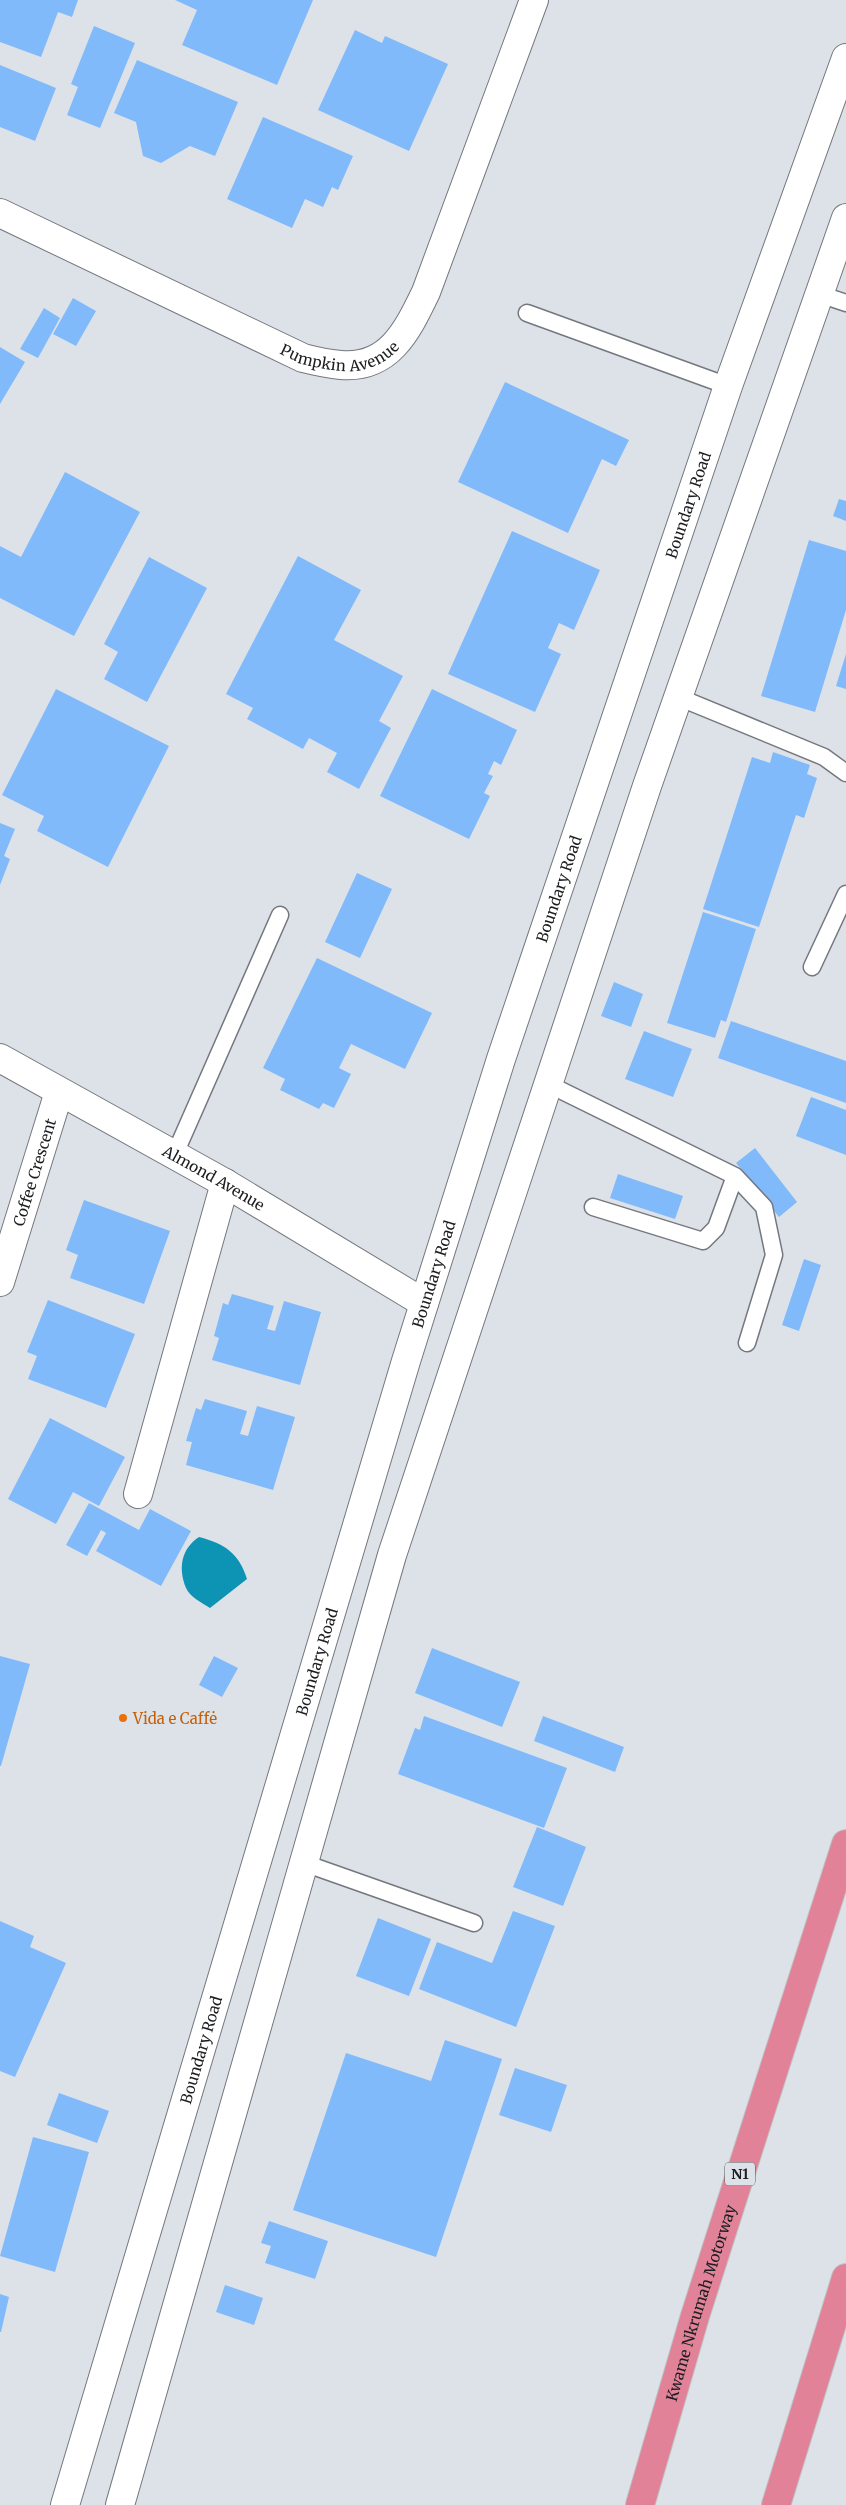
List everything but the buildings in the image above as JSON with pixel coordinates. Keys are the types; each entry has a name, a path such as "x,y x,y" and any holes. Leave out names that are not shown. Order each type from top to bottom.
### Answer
{"highway":[{"name":"Kwame Nkrumah Motorway","path":"640,2505 695,2316 846,1844"},
{"path":"776,2505 846,2278"}],"main road":[{"name":"Pumpkin Avenue","path":"0,213 303,358 342,365 363,363 378,357 394,346 406,333 426,292 534,0"},
{"name":"Boundary Road","path":"65,2505 159,2184 424,1303 500,1059 728,386 846,58"},
{"path":"120,2505 392,1555 678,698 846,218"},
{"name":"Almond Avenue","path":"0,1058 225,1183 424,1303"},
{"name":"Coffee Crescent","path":"0,1282 59,1092"},
{"path":"138,1494 225,1183"}],"lane":[{"path":"819,294 846,303"},
{"path":"527,312 728,386"},
{"path":"678,698 824,757 846,773"},
{"path":"812,967 846,894"},
{"path":"174,1156 280,915"},
{"path":"548,1084 735,1176 764,1207 774,1255 748,1343"},
{"path":"593,1207 703,1241 716,1228 735,1176"},
{"path":"304,1862 474,1923"}],"water":[{"path":"199,1537 216,1543 230,1551 240,1562 247,1579 210,1608 190,1594 186,1588 182,1573 185,1553 188,1547"}],"place":[{"name":"Vida e Caffė","path":"123,1718"}]}
